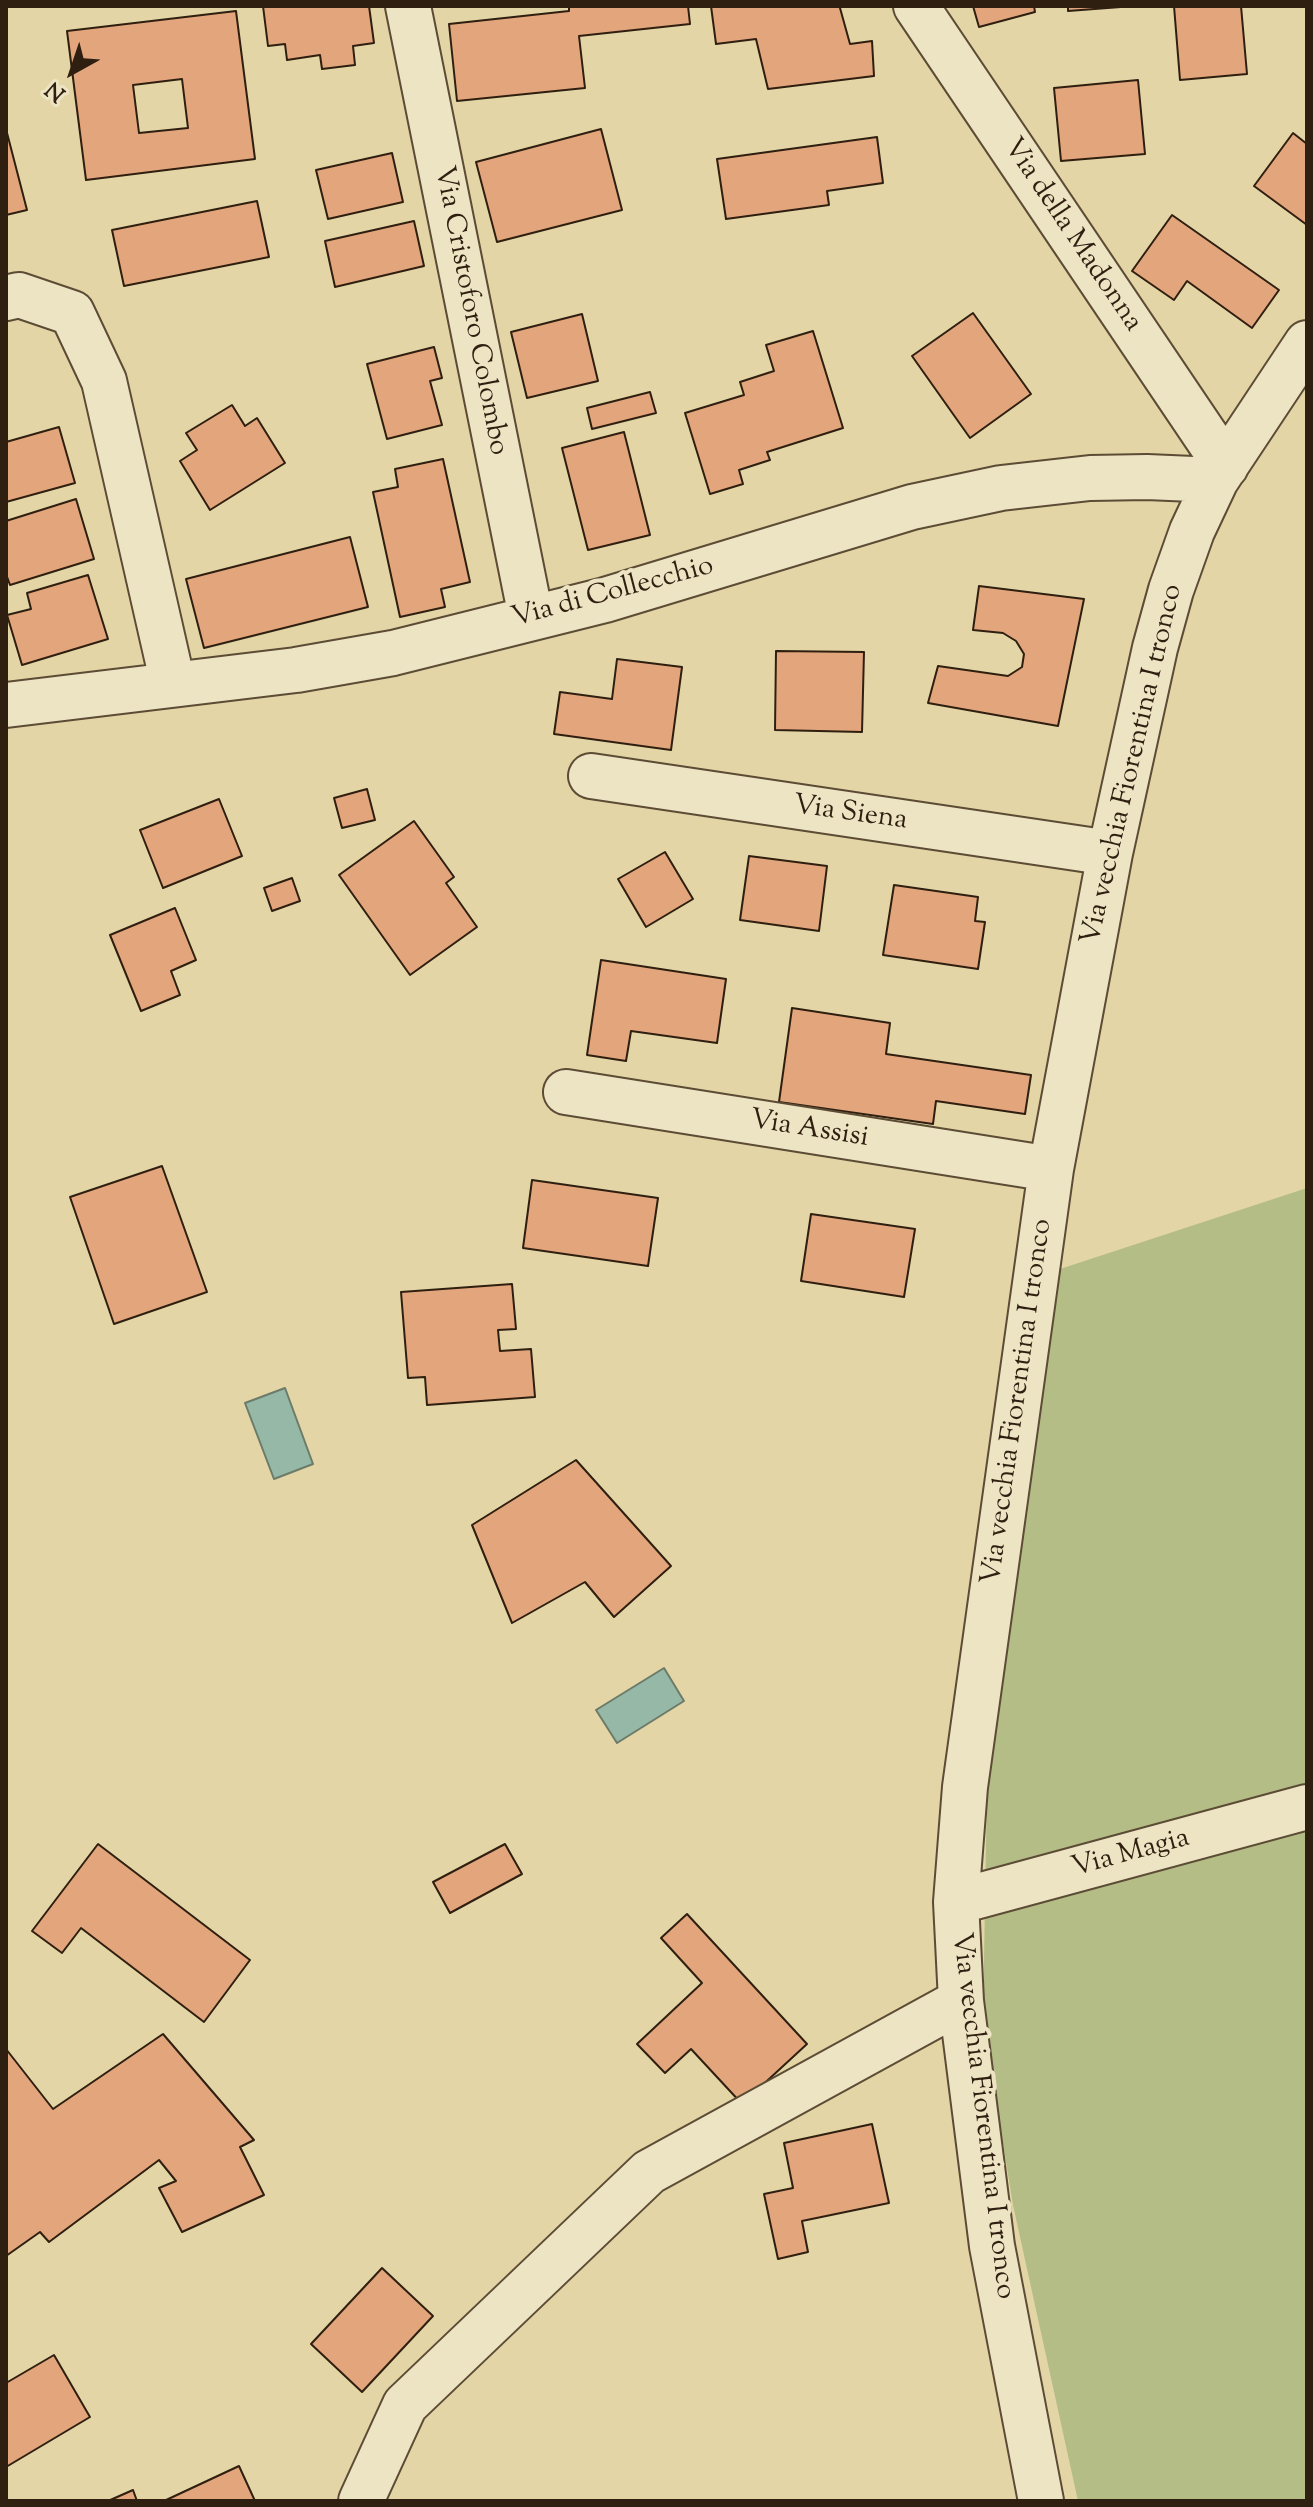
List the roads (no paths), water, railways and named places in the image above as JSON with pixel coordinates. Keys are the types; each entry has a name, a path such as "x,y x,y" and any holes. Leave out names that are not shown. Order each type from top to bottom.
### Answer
{"street":[{"name":"Via Cristoforo Colombo","path":"408,6 531,617"},
{"name":"Via della Madonna","path":"916,6 1221,473"},
{"path":"6,298 19,295 72,313 104,381 173,684"},
{"name":"Via vecchia Fiorentina I tronco","path":"1041,2501 992,2246 961,2001 956,1902 965,1787 1051,1169 1110,853 1171,590 1192,531 1221,473 1307,343"},
{"name":"Via di Collecchio","path":"6,705 296,670 393,653 605,600 912,507 1001,488 1090,478 1221,473"},
{"name":"Via Siena","path":"591,776 1110,853"},
{"name":"Via Assisi","path":"566,1092 1051,1169"},
{"name":"Via Magia","path":"956,1902 1307,1807"},
{"path":"361,2501 405,2405 649,2172 961,2001"}]}
